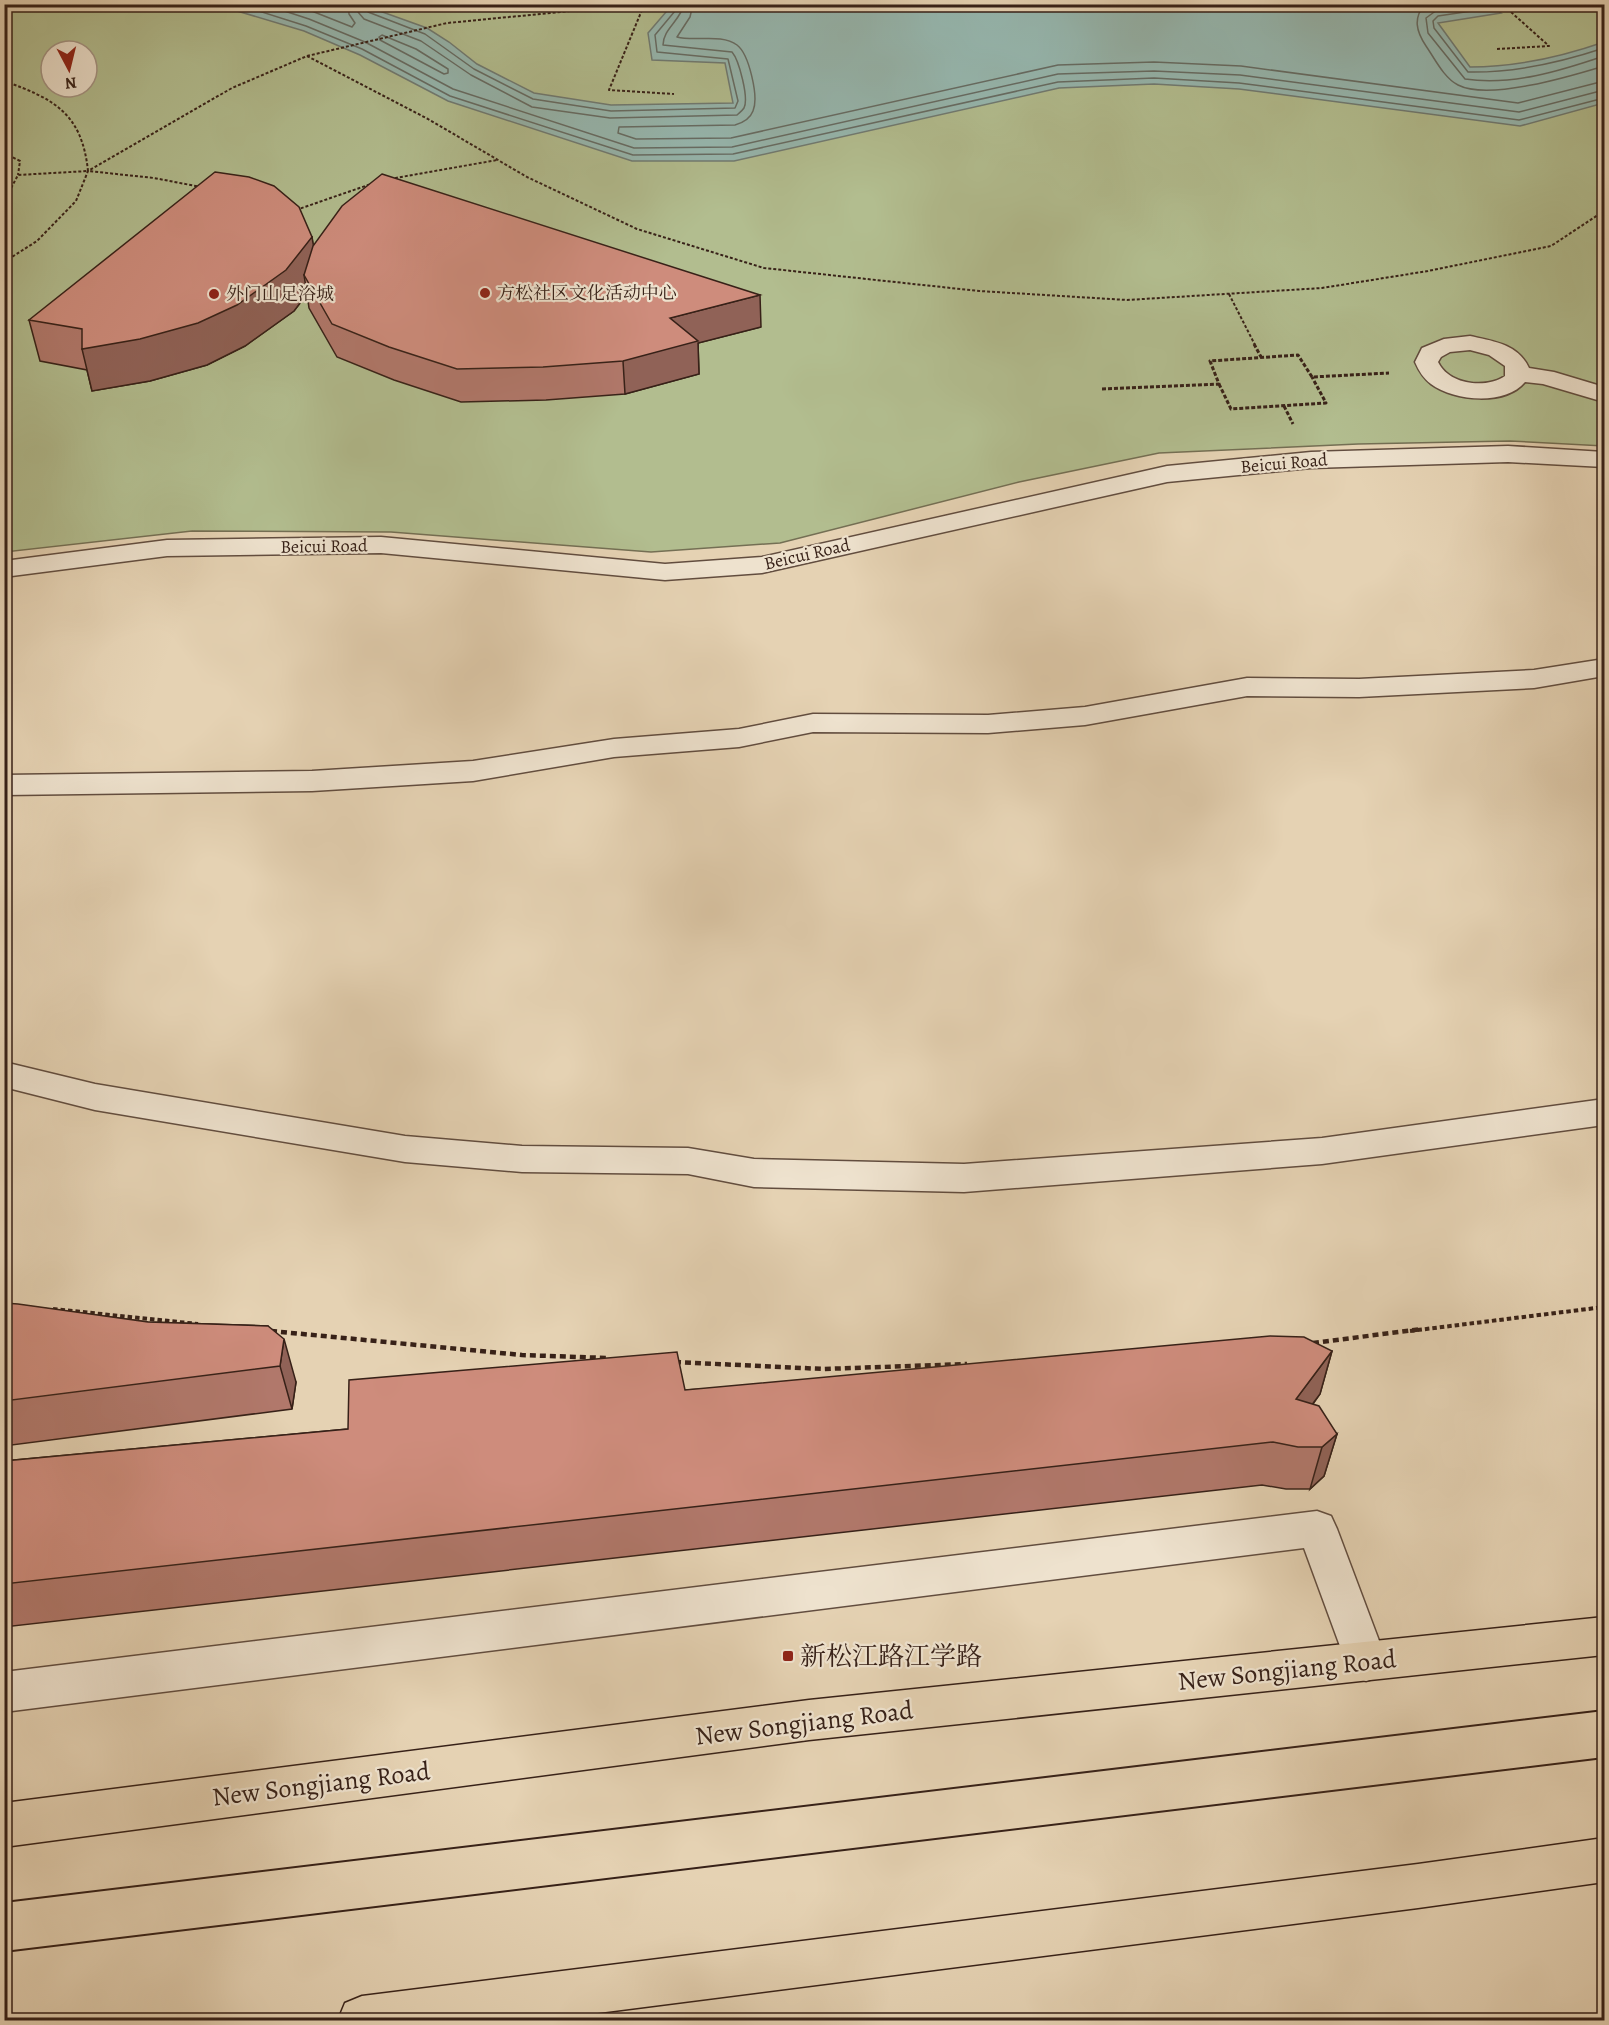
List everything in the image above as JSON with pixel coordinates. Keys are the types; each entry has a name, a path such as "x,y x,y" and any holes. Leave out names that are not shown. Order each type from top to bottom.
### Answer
{"main road":[{"name":"New Songjiang Road","path":"4,1824 809,1720 1605,1636"},
{"path":"362,2020 1418,1886 1605,1860"}],"street":[{"path":"1470,343 1497,350 1508,356 1516,363 1518,374 1514,381 1505,387 1478,391 1448,384 1428,371 1425,363 1427,356 1433,350 1443,346 1470,343"},
{"path":"1518,374 1546,377 1605,395"},
{"name":"Beicui Road","path":"4,569 167,548 381,545 665,572 751,566 1167,474 1311,460 1508,454 1605,460"},
{"path":"4,785 312,781 472,771 614,748 739,738 813,723 988,724 1085,716 1247,687 1359,688 1534,679 1605,668"},
{"path":"4,1074 95,1097 405,1149 522,1160 688,1161 754,1173 964,1178 1322,1151 1605,1112"},
{"path":"4,1692 1317,1529 1366,1662"}],"path":[{"path":"1497,49 1549,45 1502,4"},
{"path":"88,171 232,88 308,56 329,49 447,23 644,5 609,90 674,94"},
{"path":"308,56 428,119 527,177 637,229 764,268 979,291 1115,300 1322,288 1428,271 1551,246 1605,212"},
{"path":"4,81 49,100 76,125 84,142 88,171 75,201 37,241 4,262"},
{"path":"4,153 20,161 18,175 9,192 4,194"},
{"path":"385,180 498,160"},
{"path":"18,175 88,171 154,178 208,188"},
{"path":"291,211 374,183"},
{"path":"1229,294 1261,357"},
{"path":"1298,355 1312,377 1326,403 1232,409 1210,361 1298,355"},
{"path":"1312,377 1428,371"},
{"path":"1102,389 1219,384"},
{"path":"1301,1345 1605,1307"},
{"path":"51,1308 201,1324"},
{"path":"259,1330 522,1354 615,1359"},
{"path":"673,1362 824,1369 979,1364"}],"green space":[{"path":"4,5 1604,5 1604,446 1510,441 1358,444 1159,453 1019,482 780,543 651,552 391,532 192,531 5,552"}],"water":[{"path":"217,5 363,5 427,28 477,64 534,93 611,105 733,103 725,63 652,60 648,33 672,5 1490,5 1501,13 1438,23 1470,67 1538,60 1604,42 1604,103 1520,126 1239,89 1154,84 1059,88 734,161 632,161 448,101 360,55 304,31"}],"building":[{"path":"215,172 249,177 274,186 299,207 312,237 286,270 237,305 198,323 140,339 82,349 82,329 29,320"},
{"name":"方松社区文化活动中心","path":"382,174 760,295 670,318 698,341 623,361 543,367 457,369 389,347 332,324 304,275 313,246 342,206"},
{"path":"4,1303 148,1322 268,1326 284,1339 280,1366 4,1401"},
{"path":"1270,1336 1304,1337 1332,1351 1296,1399 1319,1406 1337,1434 1322,1447 1298,1447 1273,1442 4,1584 4,1461 348,1429 349,1380 677,1352 685,1390"}],"tram line":[{"path":"4,1902 1604,1710"},
{"path":"4,1952 1604,1758"}],"place":[{"name":"方松社区文化活动中心","path":"485,293"},
{"name":"外门山足浴城","path":"214,294"},
{"name":"新松江路江学路","path":"788,1656"}]}
